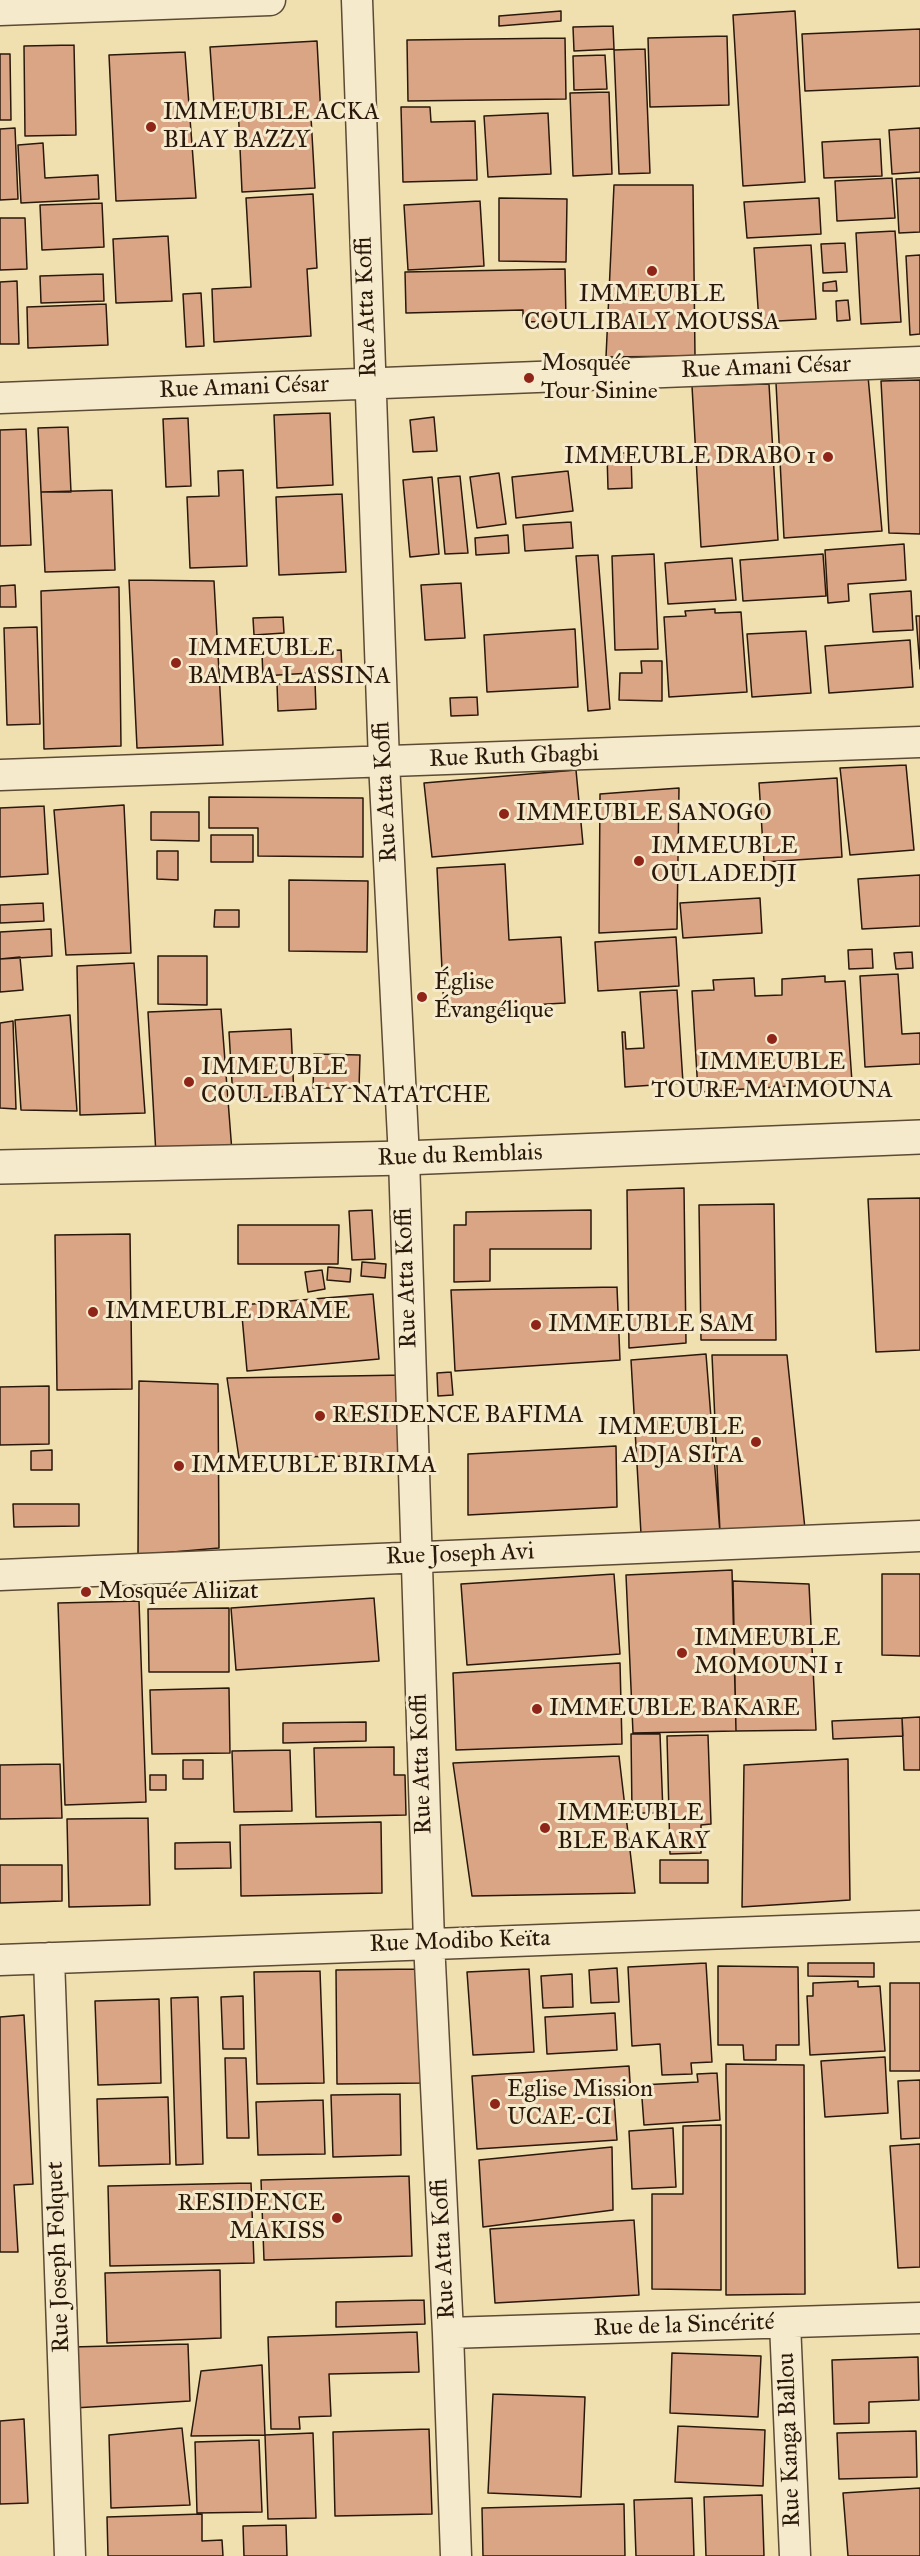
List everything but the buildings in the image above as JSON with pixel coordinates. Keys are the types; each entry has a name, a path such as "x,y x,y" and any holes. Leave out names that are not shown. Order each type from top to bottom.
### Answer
{"street":[{"path":"0,10 270,0"},
{"name":"Rue Atta Koffi","path":"357,0 384,762 404,1158 429,1942 448,2332 456,2556"},
{"name":"Rue Amani César","path":"0,398 920,362"},
{"name":"Rue Ruth Gbagbi","path":"0,775 920,742"},
{"name":"Rue du Remblais","path":"0,1167 404,1158 920,1137"},
{"name":"Rue Joseph Avi","path":"0,1575 920,1536"},
{"name":"Rue Modibo Keïta","path":"0,1960 429,1942 920,1926"},
{"name":"Rue Joseph Folquet","path":"49,1958 70,2556"},
{"name":"Rue de la Sincérité","path":"448,2332 920,2318"},
{"name":"Rue Kanga Ballou","path":"785,2323 795,2556"}],"place":[{"name":"IMMEUBLE ACKA BLAY BAZZY","path":"151,127"},
{"name":"IMMEUBLE COULIBALY MOUSSA","path":"652,271"},
{"name":"Mosquée Tour Sinine","path":"529,378"},
{"name":"IMMEUBLE DRABO 1","path":"828,457"},
{"name":"IMMEUBLE BAMBA LASSINA","path":"176,663"},
{"name":"IMMEUBLE SANOGO","path":"504,814"},
{"name":"IMMEUBLE OULADEDJI","path":"639,861"},
{"name":"Église Évangélique","path":"422,997"},
{"name":"IMMEUBLE TOURE MAIMOUNA","path":"772,1039"},
{"name":"IMMEUBLE COULIBALY NATATCHE","path":"189,1082"},
{"name":"IMMEUBLE DRAME","path":"93,1312"},
{"name":"IMMEUBLE SAM","path":"536,1325"},
{"name":"RESIDENCE BAFIMA","path":"320,1416"},
{"name":"IMMEUBLE ADJA SITA","path":"756,1442"},
{"name":"IMMEUBLE BIRIMA","path":"179,1466"},
{"name":"Mosquée Aliizat","path":"86,1592"},
{"name":"IMMEUBLE MOMOUNI 1","path":"682,1653"},
{"name":"IMMEUBLE BAKARE","path":"537,1709"},
{"name":"IMMEUBLE BLE BAKARY","path":"545,1828"},
{"name":"Eglise Mission UCAE-CI","path":"495,2104"},
{"name":"RESIDENCE MAKISS","path":"337,2218"}]}
